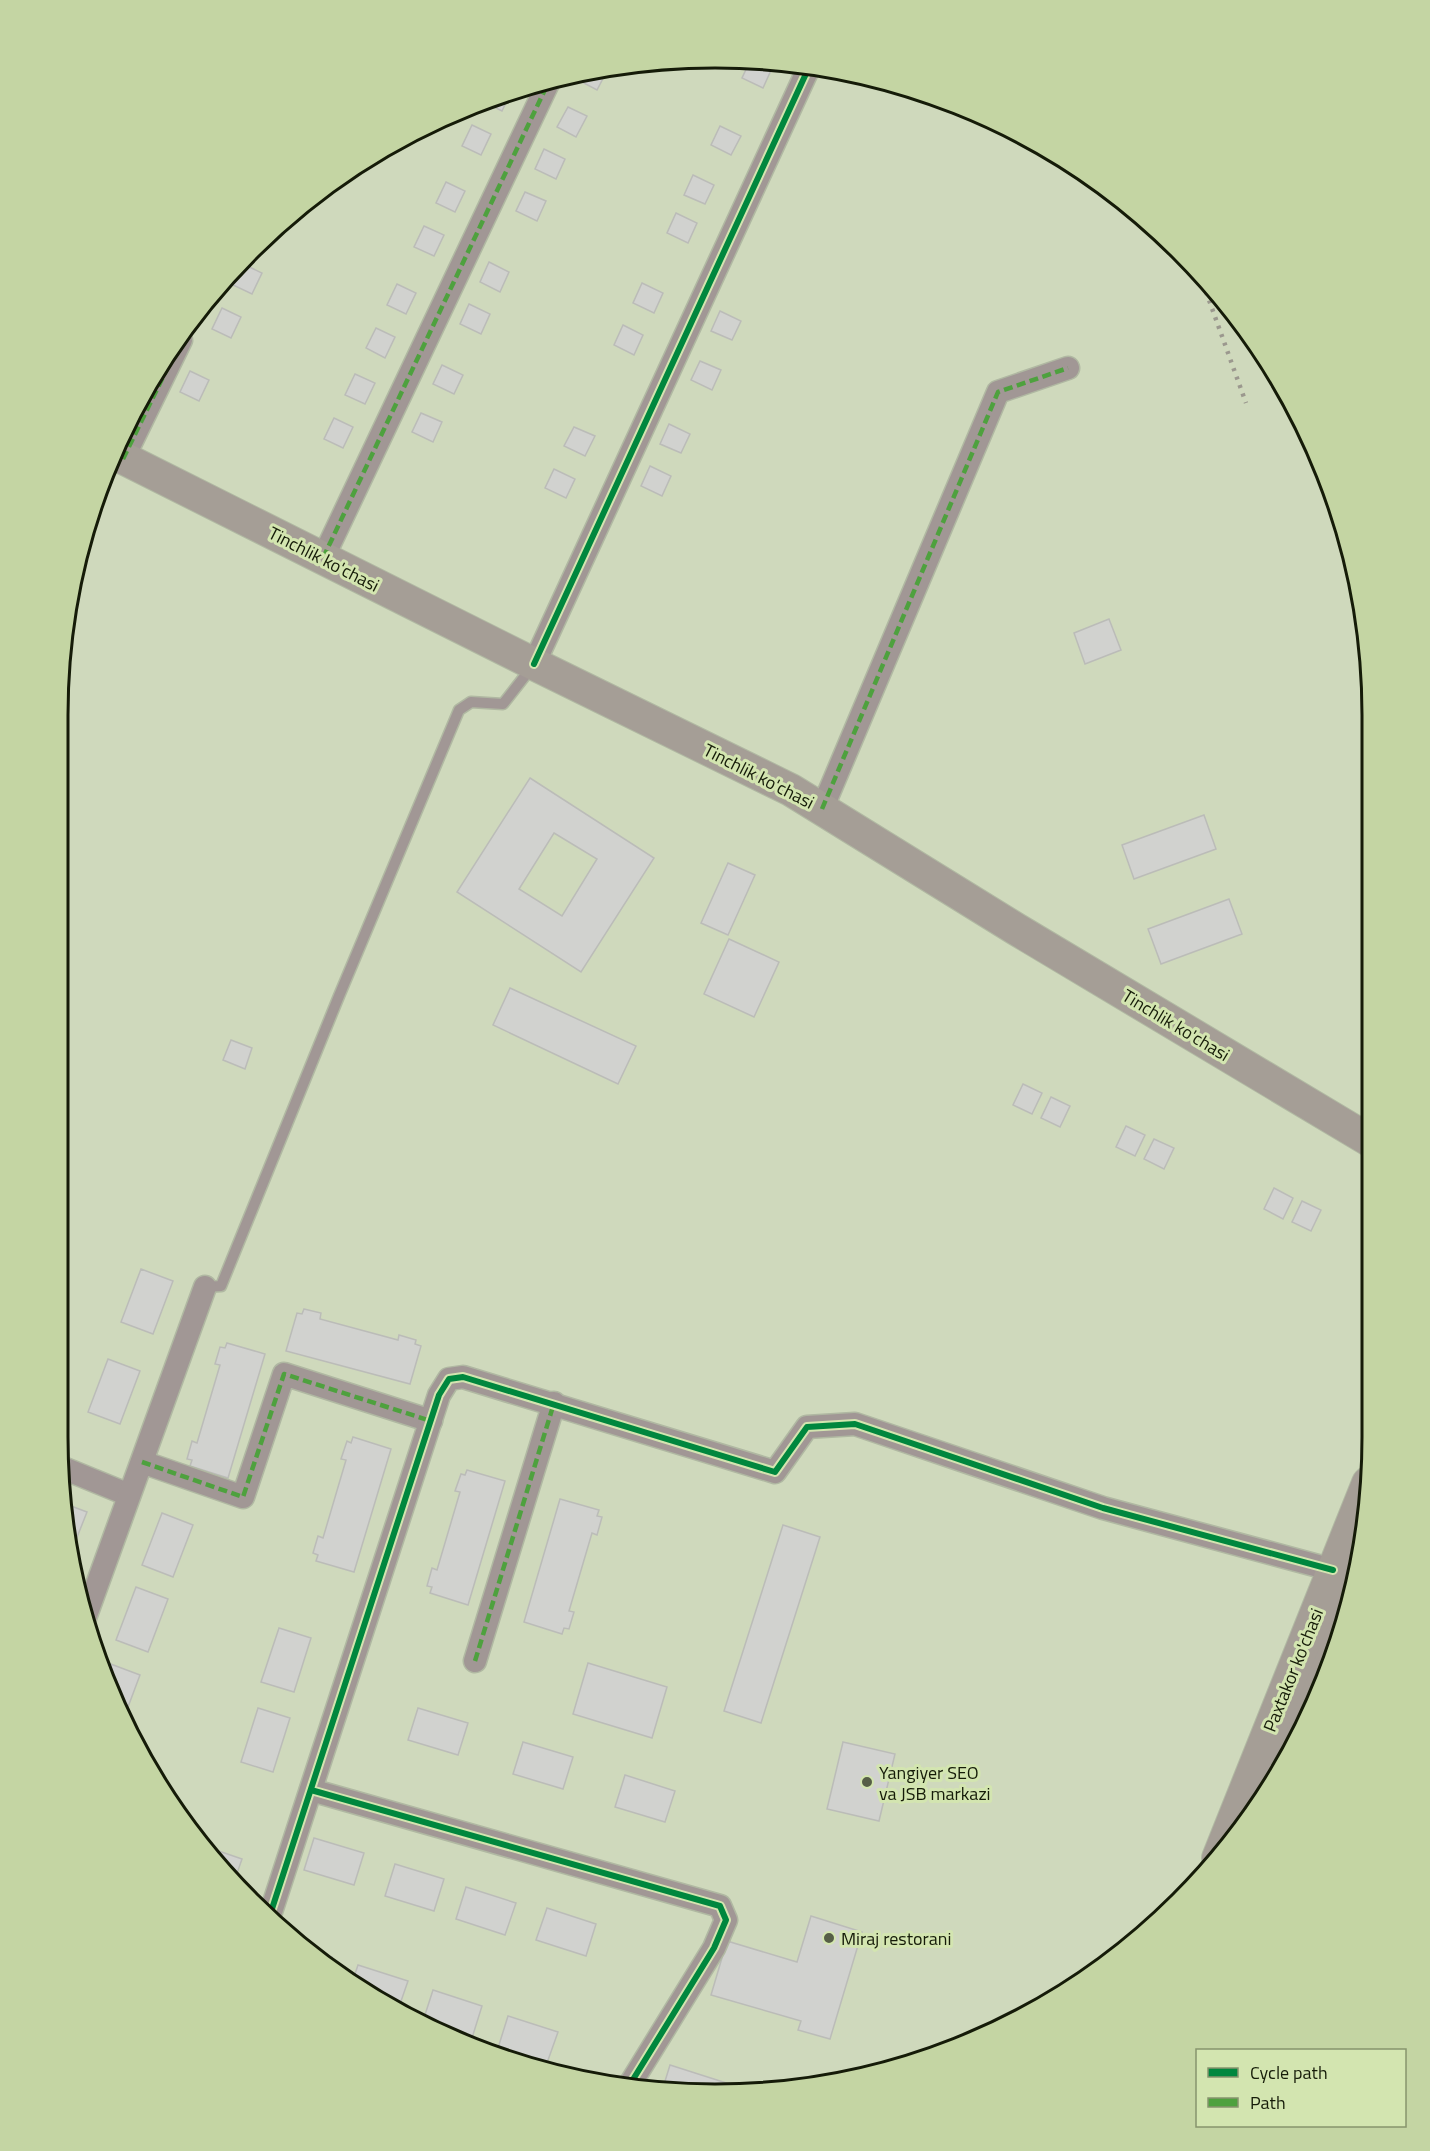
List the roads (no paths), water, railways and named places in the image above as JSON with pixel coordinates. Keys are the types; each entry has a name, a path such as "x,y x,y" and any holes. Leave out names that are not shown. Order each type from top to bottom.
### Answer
{"main road":[{"name":"Tinchlik ko'chasi","path":"121,458 791,790 1016,929 1362,1136"},
{"name":"Paxtakor ko'chasi","path":"1300,1714 1345,1574 1354,1538"},
{"name":"Paxtakor ko'chasi","path":"1233,1824 1345,1574"}],"street":[{"path":"534,664 806,74"},
{"path":"323,558 544,91"},
{"path":"822,809 998,392 1068,368"},
{"path":"90,1604 205,1287"},
{"path":"142,1462 243,1497 284,1374 431,1421"},
{"path":"272,1908 439,1395 449,1379 463,1377 775,1472 807,1427 855,1424 1103,1508 1345,1574"},
{"path":"475,1661 554,1403"},
{"path":"69,1470 129,1495"},
{"path":"310,1790 720,1906 726,1920 714,1948 633,2078"}],"lane":[{"path":"205,1287 221,1286 459,710 471,702 503,704 534,664"}],"railway":[{"path":"1207,294 1246,403"}],"place":[{"name":"Yangiyer SEO va JSB markazi","path":"867,1782"},
{"name":"Miraj restorani","path":"829,1938"}]}
